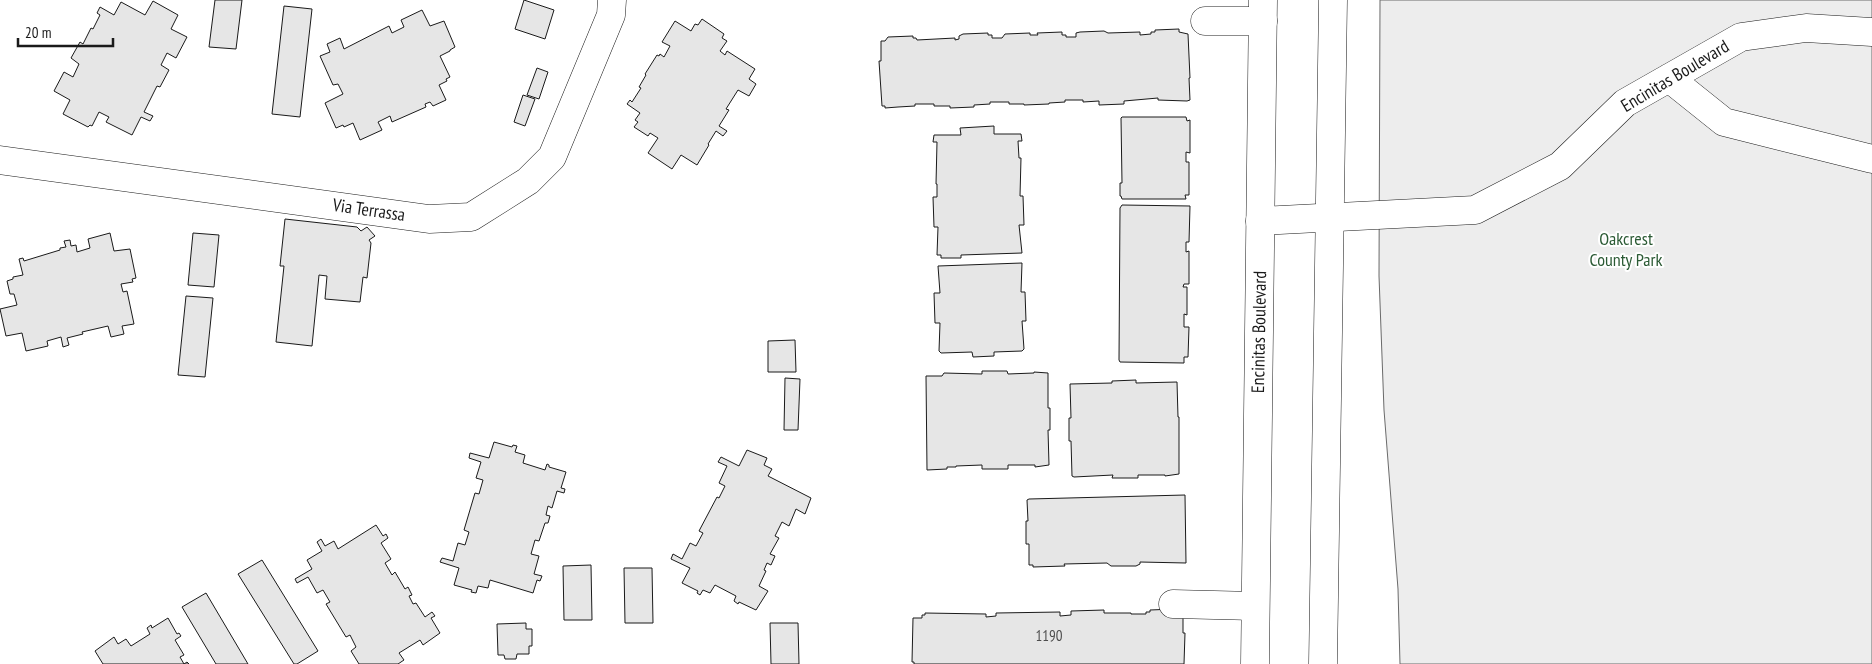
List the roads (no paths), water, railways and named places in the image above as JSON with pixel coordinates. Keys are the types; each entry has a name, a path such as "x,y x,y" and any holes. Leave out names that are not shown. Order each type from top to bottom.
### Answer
{"street":[{"name":"Via Terrassa","path":"0,160 429,219 471,217 528,181 552,157 612,15 612,0"},
{"path":"1323,664 1333,0"},
{"path":"1205,20 1263,10"},
{"name":"Encinitas Boulevard","path":"1255,664 1263,10"},
{"name":"Encinitas Boulevard","path":"1260,221 1475,210 1560,166 1625,103 1741,37 1806,28 1872,32"},
{"path":"1669,78 1724,122 1872,159"},
{"path":"1173,604 1255,606"}],"park label":[{"name":"Oakcrest County Park","path":"1626,249"}]}
